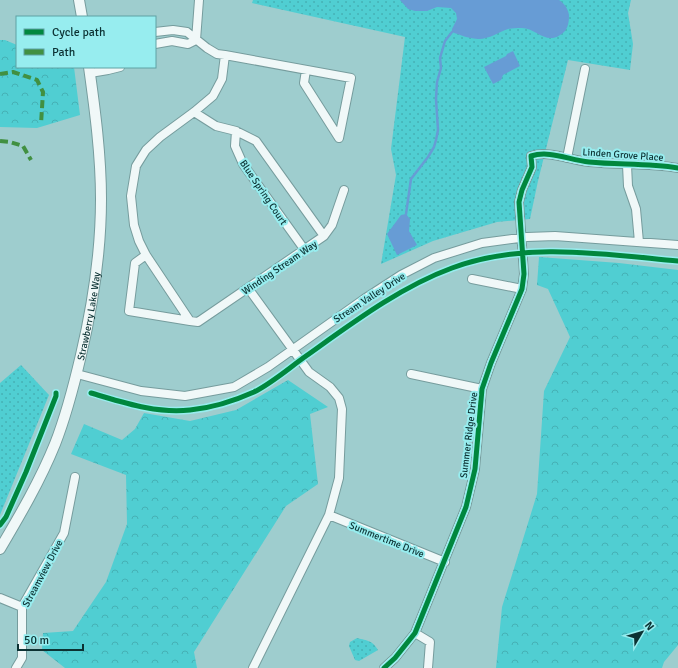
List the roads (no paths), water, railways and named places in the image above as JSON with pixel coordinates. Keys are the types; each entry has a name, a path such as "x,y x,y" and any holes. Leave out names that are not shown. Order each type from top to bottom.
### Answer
{"street":[{"path":"79,0 82,16"},
{"path":"196,40 199,0"},
{"path":"156,32 173,30 187,32 216,54 225,55 351,78 339,138 304,83 306,70"},
{"path":"156,44 172,41 188,44 196,40"},
{"path":"190,321 139,241 134,225 131,196 136,166 146,150 155,141 213,96 222,79 225,55"},
{"path":"89,70 110,68"},
{"name":"Linden Grove Place","path":"567,158 585,69"},
{"name":"Strawberry Lake Way","path":"0,549 22,511 54,445 68,407 87,331 98,266 101,199 97,134 89,70"},
{"path":"194,112 216,126 236,131 256,141 324,236"},
{"name":"Blue Spring Court","path":"236,131 235,146 243,164 304,249"},
{"name":"Linden Grove Place","path":"520,237 518,202 532,167 531,156 541,153 586,162 627,165 658,164 678,168"},
{"name":"Linden Grove Place","path":"627,165 628,186 636,209 639,242"},
{"name":"Winding Stream Way","path":"146,254 135,263 129,311 198,322 324,236 332,225 344,190"},
{"name":"Stream Valley Drive","path":"77,374 141,391 185,396 234,387 268,367 364,299 401,275 434,258 482,244 520,237 555,236 678,245"},
{"name":"Summer Ridge Drive","path":"384,668 395,658 415,633 445,562 466,506 475,469 482,389 491,363 522,289 524,274 520,237"},
{"path":"472,279 522,289"},
{"path":"248,288 309,372 330,387 339,398 342,409 339,478 329,515 253,668"},
{"path":"411,374 482,389"},
{"name":"Streamview Drive","path":"16,668 22,658 22,607 64,533 75,477"},
{"name":"Summertime Drive","path":"329,515 445,562"},
{"path":"0,598 22,607"},
{"path":"415,633 430,642 428,668"}],"waterway":[{"path":"406,214 411,179 428,157 436,140 438,130 436,99 437,82 441,68 440,58 445,41 452,32"}]}
